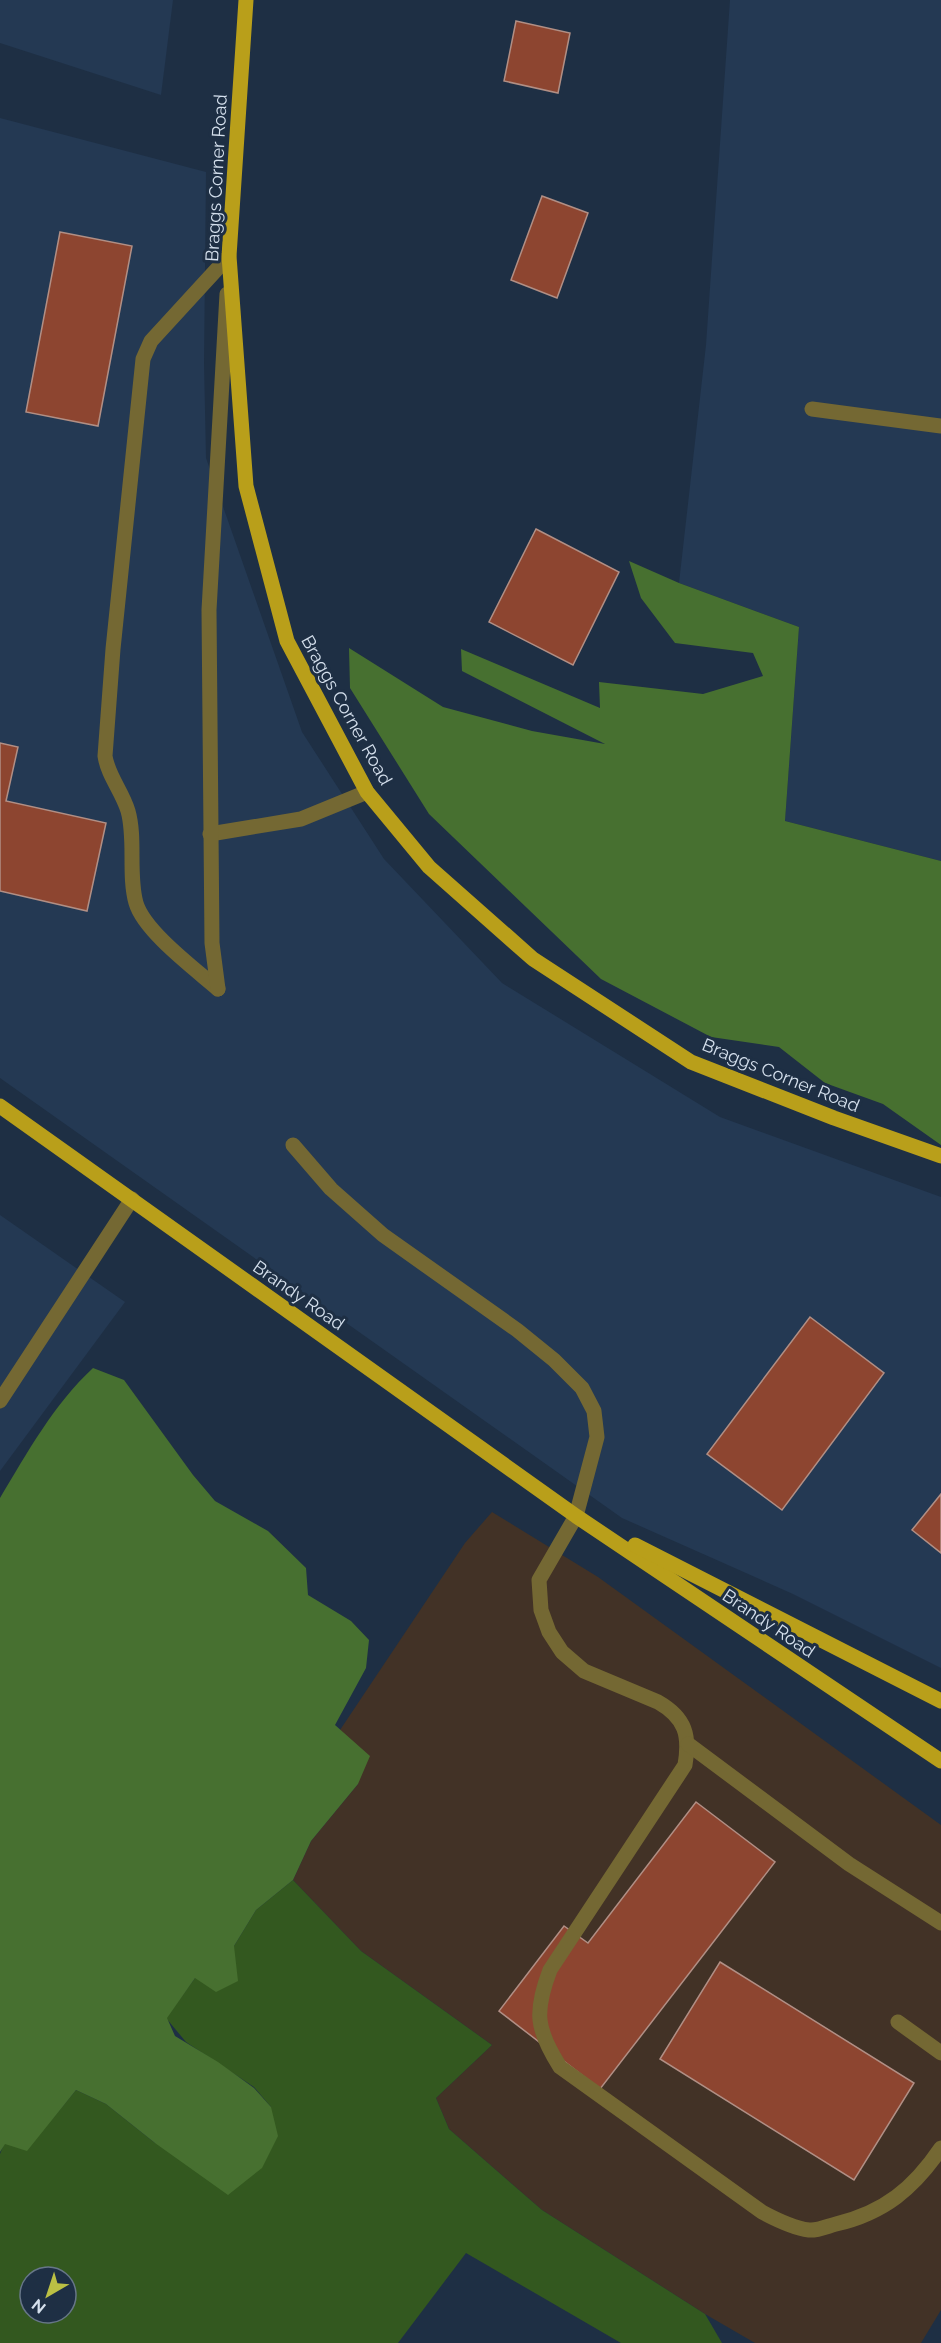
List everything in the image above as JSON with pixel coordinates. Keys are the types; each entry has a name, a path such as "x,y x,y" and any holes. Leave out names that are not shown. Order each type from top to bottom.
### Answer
{"main road":[{"name":"Braggs Corner Road","path":"246,0 229,256 246,486 287,641 367,792 429,867 533,959 691,1062 834,1118 941,1156"},
{"name":"Brandy Road","path":"0,1106 576,1516 941,1761"},
{"name":"Brandy Road","path":"576,1516 941,1701"}],"lane":[{"path":"229,256 209,610 212,942 218,989 146,924 139,910 136,903 128,812 121,791 106,768 105,756 113,649 143,359 151,341 229,256"},
{"path":"812,409 941,426"},
{"path":"210,834 301,819 367,792"},
{"path":"293,1145 331,1189 383,1235 517,1330 554,1360 582,1388 594,1411 597,1437 576,1516 539,1581 541,1610 549,1632 562,1652 584,1671 670,1708 683,1724 688,1744 685,1766 550,1970 541,1995 539,2017 545,2044 560,2067 762,2212 775,2219 810,2230 858,2219 893,2200 924,2173 941,2148"},
{"path":"0,1401 132,1200"},
{"path":"688,1744 849,1864 941,1923"},
{"path":"898,2022 941,2053"}],"shaded area":[{"path":"0,0 173,0 161,95 0,43"},
{"path":"730,0 941,0 941,861 785,821 799,627 679,583 706,345"},
{"path":"0,118 206,172 204,363 206,458 302,732 384,859 502,983 720,1117 941,1197 941,1668 793,1594 622,1518 0,1078"},
{"path":"0,1215 125,1302 0,1471"},
{"path":"492,1512 598,1577 941,1825 941,2310 921,2343 755,2343 705,2314 542,2210 449,2129 436,2098 492,2045 361,1951 293,1880 311,1841 358,1784 340,1730 465,1543"}],"green space":[{"path":"629,561 679,583 799,627 785,821 941,861 941,1145 883,1104 825,1083 779,1047 711,1037 601,979 429,814 350,688 349,648 443,707 532,731 605,744 462,671 461,649 600,708 599,682 703,694 763,676 753,653 675,643 641,598"},
{"path":"93,1368 124,1380 193,1475 215,1501 268,1531 306,1568 308,1595 351,1621 369,1640 366,1668 335,1725 370,1756 358,1784 311,1841 293,1880 256,1910 234,1946 238,1981 216,1992 195,1978 167,2018 175,2036 218,2062 254,2088 271,2107 278,2136 262,2168 228,2195 155,2143 106,2104 76,2090 27,2151 5,2144 0,2152 0,1498 54,1413"},
{"path":"293,1880 361,1951 492,2045 436,2098 449,2129 542,2210 705,2314 722,2343 621,2343 466,2253 398,2343 0,2343 0,2154 4,2144 53,2118 76,2090 106,2104 155,2143 271,2107 254,2087 186,2042 166,2018 195,1978 234,1946 256,1910"}],"building":[{"path":"516,21 570,33 558,93 504,81"},
{"path":"542,196 588,213 557,298 511,280"},
{"path":"60,232 132,246 98,426 26,412"},
{"path":"536,529 619,572 573,665 489,622"},
{"path":"0,743 18,747 6,801 106,823 87,911 0,891"},
{"path":"810,1317 884,1373 782,1510 707,1454"},
{"path":"941,1494 941,1553 912,1530"},
{"path":"696,1802 775,1862 600,2089 499,2011 564,1926 588,1943"},
{"path":"720,1962 914,2083 854,2180 660,2059"}]}
